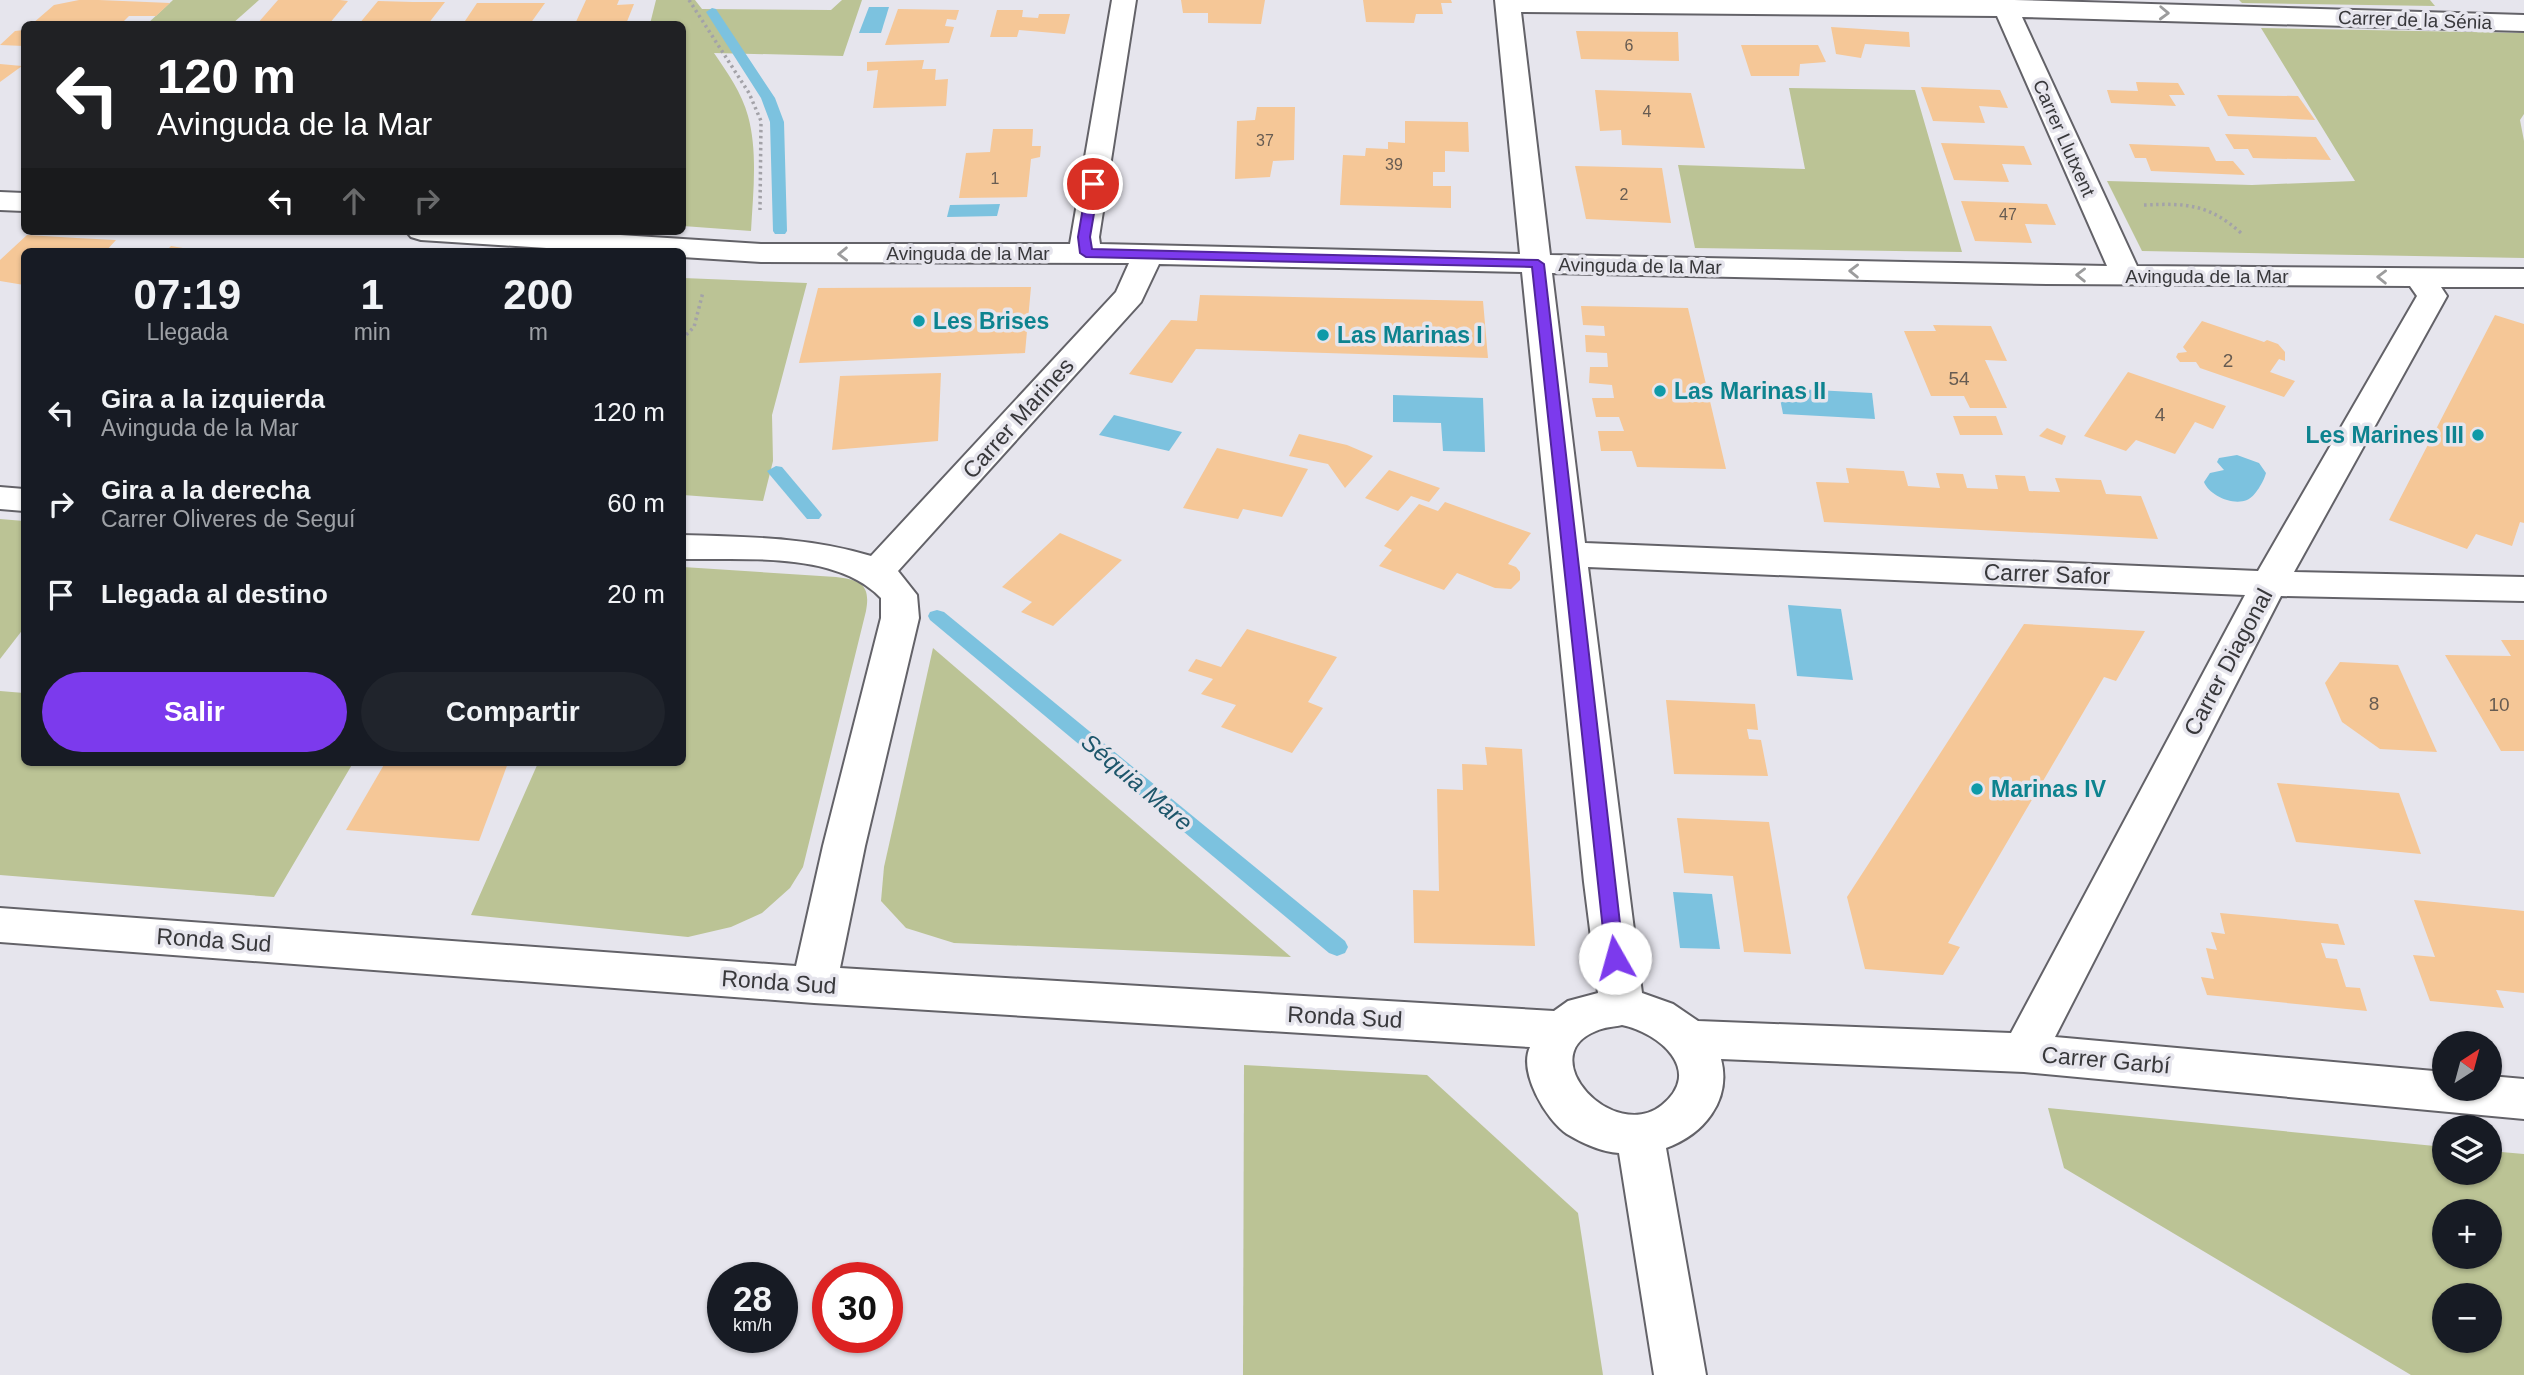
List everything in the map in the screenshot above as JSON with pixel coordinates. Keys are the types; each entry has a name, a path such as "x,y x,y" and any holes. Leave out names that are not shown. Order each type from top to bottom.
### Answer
{"street":[{"path":"1086,253 1084,237 1124,0"},
{"path":"1508,2 1604,868 1622,1007"},
{"name":"Carrer de la Sénia","path":"1508,2 2005,5 2524,23"},
{"name":"Carrer Llutxent","path":"2005,5 2126,276"},
{"path":"0,201 21,202"},
{"name":"Avinguda de la Mar","path":"477,235 661,248"},
{"name":"Avinguda de la Mar","path":"686,250 816,254 1086,253 2126,276 2524,278"},
{"name":"Carrer Marines","path":"876,573 1130,295 1147,256"},
{"name":"Carrer Diagonal","path":"2024,1053 2269,584 2432,296 2420,278"},
{"path":"0,498 21,500"},
{"path":"686,547 823,554 847,559 876,573 897,592 901,604 900,618 844,846 814,985"},
{"name":"Carrer Safor","path":"1571,554 2269,584 2524,589"},
{"name":"Ronda Sud","path":"0,925 814,985 1559,1030"},
{"path":"1622,1007 1658,1016 1686,1039 1698,1059 1701,1080 1697,1100 1685,1117 1665,1129 1640,1135 1615,1132 1591,1123 1570,1109 1556,1090 1548,1069 1550,1048 1559,1030 1571,1019 1586,1012 1622,1007"},
{"name":"Carrer Garbí","path":"1686,1039 2024,1053 2524,1099"},
{"path":"1640,1135 1681,1375"}],"path":[{"path":"689,0 749,93 761,121 760,216"},
{"path":"2094,203 2176,203 2219,213 2244,236 2267,276"},
{"path":"686,335 694,327 717,252"}],"green space":[{"path":"173,0 259,0 235,21 150,21"},
{"path":"656,0 695,0 702,9 831,10 842,0 862,0 843,56 714,53 742,99 751,130 754,173 751,231 686,226 686,21 651,21"},
{"path":"2239,0 2430,0 2435,6 2242,3"},
{"path":"2261,28 2524,33 2524,114 2520,120 2524,141 2524,258 2142,251 2107,181 2252,185 2355,181"},
{"path":"1789,88 1915,90 1962,252 1695,248 1678,165 1805,169"},
{"path":"686,278 807,283 772,415 773,461 763,501 686,495"},
{"path":"0,519 21,521 21,632 0,659"},
{"path":"686,567 836,577 862,585 867,595 866,611 803,867 790,888 762,913 731,927 688,937 471,915 537,766 686,766"},
{"path":"933,648 1291,957 954,943 906,928 881,901 884,867"},
{"path":"0,691 21,693 21,766 351,766 274,897 0,875"},
{"path":"1244,1065 1427,1075 1578,1213 1603,1375 1243,1375"},
{"path":"2048,1108 2432,1146 2432,1185 2502,1185 2502,1152 2524,1154 2524,1375 2411,1375 2064,1168"}],"water":[{"path":"869,7 889,7 881,33 859,33"},
{"path":"1000,204 997,216 947,217 950,205"},
{"path":"1778,388 1872,393 1875,419 1783,414"},
{"path":"1393,395 1483,398 1485,452 1443,451 1441,423 1393,422"},
{"path":"1114,415 1182,432 1169,451 1099,435"},
{"path":"2237,455 2259,463 2266,473 2253,496 2235,502 2211,491 2204,482 2210,473 2224,470 2217,462 2219,458"},
{"path":"1788,605 1841,609 1853,680 1797,676"},
{"path":"1673,892 1712,894 1720,949 1680,948"}],"building":[{"path":"79,0 170,3 156,16 129,16 124,21 35,21 54,5"},
{"path":"278,0 348,1 331,21 260,21"},
{"path":"586,0 619,0 617,5 634,4 627,21 576,21"},
{"path":"1181,0 1265,0 1261,24 1208,23 1208,13 1183,13"},
{"path":"1363,0 1451,0 1452,3 1441,3 1443,14 1416,14 1414,23 1366,22"},
{"path":"378,1 445,2 430,21 361,21"},
{"path":"477,3 545,3 532,21 465,21"},
{"path":"898,9 959,10 956,20 947,19 945,26 954,27 949,43 885,45"},
{"path":"997,10 1023,10 1022,17 1038,18 1039,14 1070,14 1065,34 1019,30 1017,37 990,37"},
{"path":"1831,27 1909,32 1910,47 1865,44 1861,58 1836,54"},
{"path":"21,30 21,46 0,45 15,31"},
{"path":"1576,31 1678,32 1679,61 1581,59"},
{"path":"1741,45 1818,45 1826,62 1800,64 1799,76 1751,76"},
{"path":"924,60 922,69 936,69 935,80 948,79 946,106 873,108 878,70 867,71 867,62"},
{"path":"0,64 21,66 21,67 0,82"},
{"path":"2136,82 2178,83 2185,95 2169,95 2176,106 2111,103 2107,90 2138,91"},
{"path":"1921,87 2000,90 2008,108 1979,106 1985,123 1933,121"},
{"path":"1595,90 1691,93 1705,148 1622,145 1621,130 1600,131"},
{"path":"2217,95 2298,96 2315,120 2228,116"},
{"path":"1257,107 1295,107 1294,160 1273,161 1270,177 1235,179 1237,121 1255,120"},
{"path":"1405,121 1468,122 1469,152 1445,151 1445,172 1433,172 1433,186 1451,186 1451,208 1340,205 1343,155 1365,156 1366,148 1388,149 1388,142 1405,143"},
{"path":"993,129 1033,129 1032,146 1041,146 1040,157 1031,159 1027,197 959,198 966,153 990,152"},
{"path":"2225,134 2316,137 2331,160 2253,158 2248,149 2234,149"},
{"path":"1941,143 2024,146 2032,165 2002,164 2009,182 1954,180"},
{"path":"2129,144 2209,147 2216,161 2233,161 2245,175 2151,171 2146,158 2135,158"},
{"path":"1575,166 1662,168 1671,223 1586,219"},
{"path":"1961,201 2047,204 2056,225 2025,224 2032,243 1975,241"},
{"path":"27,235 116,240 109,248 21,248 21,284 0,281 0,260"},
{"name":"Les Brises","path":"1031,287 1025,353 799,363 818,288"},
{"name":"Las Marinas I","path":"1200,295 1483,301 1488,358 1196,349 1172,383 1129,374 1171,320 1197,321"},
{"name":"Las Marinas II","path":"1581,306 1688,308 1726,469 1637,467 1632,451 1601,451 1598,431 1624,431 1619,417 1596,417 1592,398 1614,398 1612,385 1589,383 1590,367 1608,367 1607,353 1586,352 1585,335 1605,336 1604,326 1583,325"},
{"name":"Les Marines III","path":"2495,315 2524,324 2524,523 2520,522 2512,546 2476,534 2467,549 2389,520"},
{"path":"2202,321 2264,342 2267,340 2278,344 2285,352 2285,361 2279,359 2270,372 2295,381 2284,397 2200,368 2196,362 2180,362 2176,357 2178,353 2187,352 2183,347"},
{"path":"1933,325 1991,326 2007,361 1985,360 2007,408 1970,408 1964,396 1931,396 1904,331 1936,331"},
{"path":"2128,372 2226,406 2213,429 2195,422 2175,454 2136,440 2126,451 2084,436"},
{"path":"941,373 938,441 832,450 840,376"},
{"path":"1953,416 1996,416 2003,435 1960,435"},
{"path":"2047,428 2066,436 2062,445 2039,436"},
{"path":"1299,434 1347,445 1373,456 1345,488 1328,464 1289,456"},
{"path":"1217,448 1308,469 1282,517 1243,509 1238,519 1183,508"},
{"path":"1846,468 1904,471 1908,486 1940,488 1936,473 1963,474 1967,488 1998,489 1995,475 2025,476 2029,491 2060,492 2055,478 2101,480 2106,494 2141,496 2158,539 1824,522 1816,482 1849,483"},
{"path":"1389,470 1440,488 1429,502 1411,496 1398,511 1365,498"},
{"path":"1445,502 1531,533 1508,564 1520,572 1520,580 1511,589 1495,588 1457,573 1444,590 1379,566 1392,550 1384,546 1419,504 1438,511"},
{"path":"1060,533 1122,560 1053,626 1021,612 1032,602 1002,587"},
{"name":"Marinas IV","path":"2024,624 2145,631 2116,681 2104,677 1948,943 1960,947 1943,975 1865,969 1847,897"},
{"path":"1247,629 1337,657 1308,702 1323,708 1292,753 1221,727 1236,705 1201,694 1213,679 1188,671 1196,659 1221,667"},
{"path":"2501,640 2524,640 2524,751 2501,751 2445,655 2511,656"},
{"path":"2340,662 2398,665 2437,752 2380,749 2342,722 2325,683"},
{"path":"1666,700 1755,704 1758,730 1747,729 1749,739 1761,740 1768,776 1674,774"},
{"path":"1485,747 1522,749 1535,946 1414,943 1413,890 1439,891 1437,789 1463,790 1462,764 1487,765"},
{"path":"383,766 507,766 479,841 346,830"},
{"path":"2277,783 2399,793 2421,854 2296,842"},
{"path":"1677,818 1769,822 1791,954 1744,952 1733,876 1684,873"},
{"path":"2414,900 2524,911 2524,993 2496,990 2504,1008 2430,1001 2413,955 2435,957"},
{"path":"2220,913 2338,924 2345,945 2321,943 2326,958 2337,959 2346,987 2360,988 2367,1011 2207,995 2201,977 2214,979 2206,948 2217,950 2211,932 2225,934"}],"waterway":[{"name":"Séquia Mare","path":"712,12 768,98 777,122 780,231"},
{"name":"Séquia Mare","path":"776,471 813,515"},
{"name":"Séquia Mare","path":"937,616 1337,947"}],"place":[{"name":"Les Brises","path":"919,321"},
{"name":"Las Marinas I","path":"1323,335"},
{"name":"Las Marinas II","path":"1660,391"},
{"name":"Les Marines III","path":"2478,435"},
{"name":"Marinas IV","path":"1977,789"}],"route":[{"path":"1093,184 1084,237 1086,253 1538,264 1615,958"}]}
